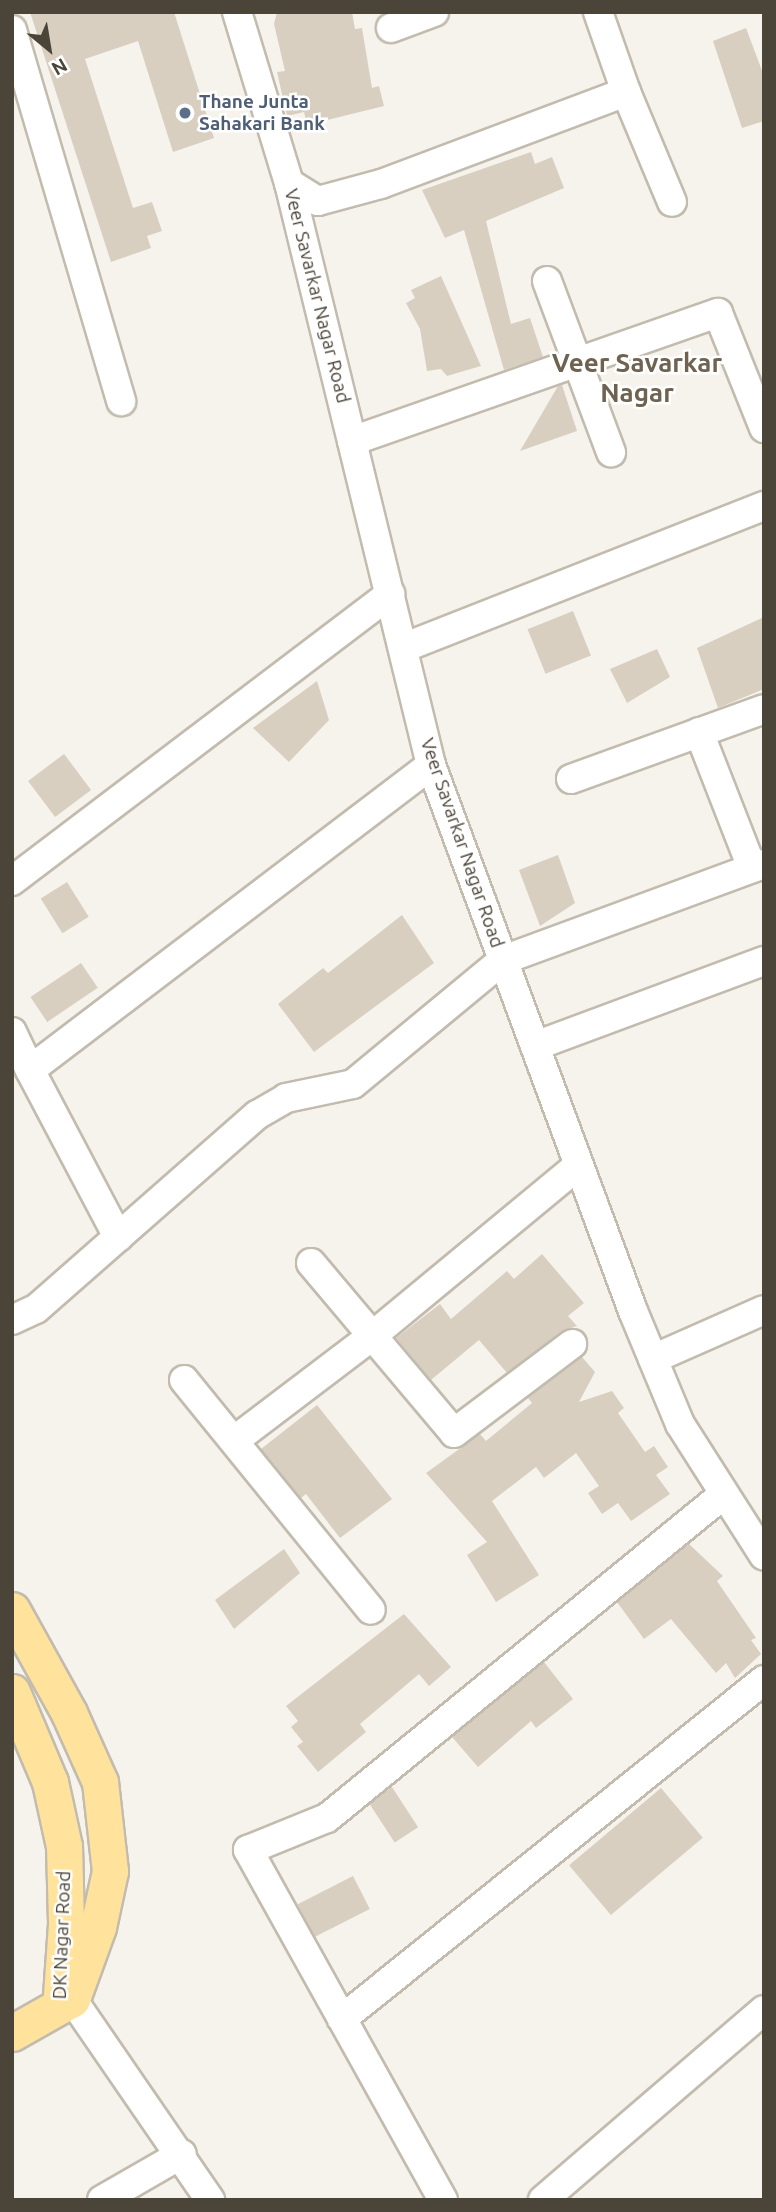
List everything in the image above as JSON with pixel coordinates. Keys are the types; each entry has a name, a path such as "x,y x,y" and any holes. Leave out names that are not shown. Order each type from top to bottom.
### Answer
{"main road":[{"name":"DK Nagar Road","path":"12,1610 69,1713 100,1782 108,1828 110,1871 98,1927 66,2004"},
{"name":"DK Nagar Road","path":"12,1692 50,1783 64,1846 66,2004"},
{"path":"12,2034 66,2004"}],"street":[{"name":"Veer Savarkar Nagar Road","path":"237,12 289,183 431,765 579,1164 680,1424 764,1556"},
{"path":"391,28 434,12"},
{"path":"598,12 626,92 672,202"},
{"path":"12,30 121,401"},
{"path":"289,183 318,201 381,184 626,92"},
{"path":"547,281 611,452"},
{"path":"352,440 718,313 764,428"},
{"path":"403,648 764,506"},
{"path":"12,881 390,594"},
{"path":"571,779 764,709"},
{"path":"12,1320 36,1309 257,1115 286,1098 353,1084 503,960 758,866 699,732"},
{"path":"30,1070 431,765"},
{"path":"535,1046 764,961"},
{"path":"12,1032 118,1237"},
{"path":"235,1440 372,1336 579,1164"},
{"path":"310,1263 454,1433 572,1344"},
{"path":"653,1359 764,1310"},
{"path":"184,1380 371,1610"},
{"path":"443,2200 248,1850 327,1818 724,1494"},
{"path":"342,2019 764,1680"},
{"path":"66,2004 182,2154 210,2200"},
{"path":"543,2200 764,2010"},
{"path":"102,2200 182,2154"}],"building":[{"path":"30,12 174,12 214,138 173,152 138,41 85,59 133,208 152,202 162,231 147,236 151,248 111,262"},
{"path":"277,12 352,12 355,29 362,28 372,88 379,86 384,106 307,125 304,112 287,116 277,72 285,71 274,24"},
{"path":"746,28 764,76 764,121 742,128 713,41"},
{"path":"531,152 535,164 552,157 564,188 486,221 511,324 530,318 543,357 504,370 464,230 445,238 422,190"},
{"path":"441,276 481,366 447,376 441,369 427,371 420,329 406,303 415,298 411,290"},
{"path":"562,385 577,431 520,451 558,386"},
{"path":"573,611 591,656 546,674 528,629"},
{"path":"764,617 764,689 718,708 697,648"},
{"path":"657,649 670,677 627,703 610,669"},
{"path":"317,681 329,720 289,762 253,728"},
{"path":"64,754 91,790 55,817 28,781"},
{"path":"558,855 575,903 540,926 519,870"},
{"path":"67,882 89,917 62,933 41,898"},
{"path":"402,915 434,963 314,1052 278,1004 323,968 328,973"},
{"path":"81,963 98,988 47,1022 30,997"},
{"path":"542,1254 584,1303 568,1316 577,1326 562,1331 507,1373 479,1340 431,1380 396,1338 440,1304 451,1319 507,1271 514,1279"},
{"path":"582,1357 595,1372 579,1402 612,1391 624,1408 618,1413 645,1452 654,1446 668,1467 656,1475 670,1494 631,1521 618,1503 602,1514 588,1493 599,1486 576,1453 544,1478 536,1467 492,1501 539,1575 496,1602 467,1555 487,1542 426,1473 480,1434 486,1441 532,1403 528,1398"},
{"path":"317,1405 392,1499 340,1538 306,1494 301,1498 261,1449"},
{"path":"689,1544 723,1576 717,1581 756,1638 751,1640 761,1654 735,1678 726,1663 716,1673 671,1619 644,1639 617,1602"},
{"path":"284,1549 300,1573 234,1629 215,1600"},
{"path":"404,1614 451,1667 429,1686 419,1674 360,1724 366,1732 318,1772 297,1746 303,1742 291,1727 298,1721 286,1706"},
{"path":"544,1662 573,1699 536,1728 531,1721 478,1767 452,1737"},
{"path":"392,1787 418,1827 395,1843 369,1802"},
{"path":"661,1788 703,1838 611,1915 569,1865"},
{"path":"353,1876 370,1909 315,1937 298,1904"}],"place":[{"name":"Thane Junta Sahakari Bank","path":"185,113"}],"district":[{"name":"Veer Savarkar Nagar","path":"637,378"}]}
